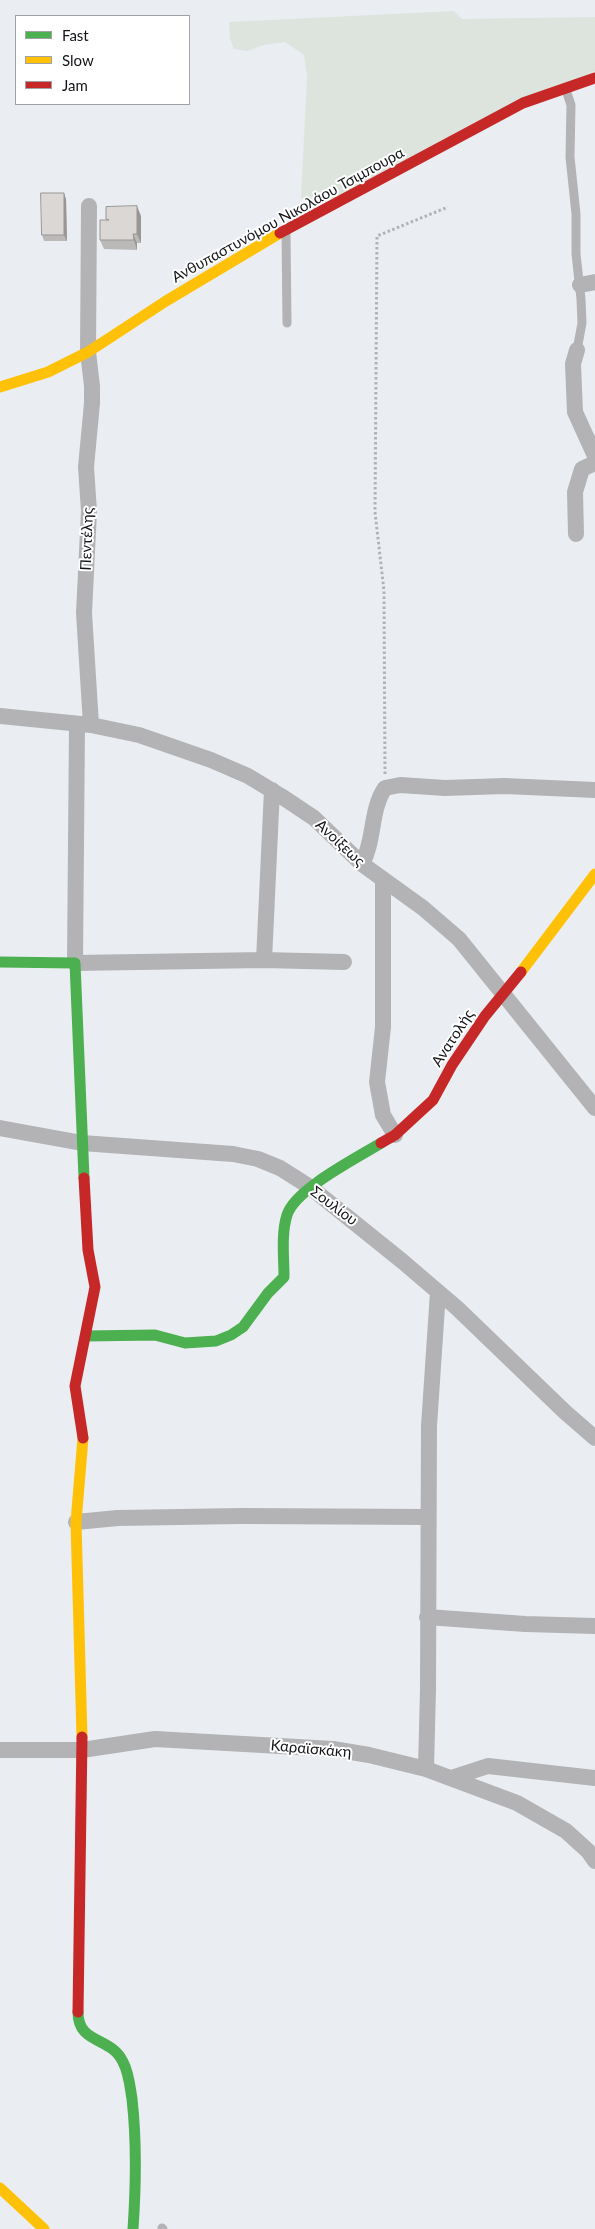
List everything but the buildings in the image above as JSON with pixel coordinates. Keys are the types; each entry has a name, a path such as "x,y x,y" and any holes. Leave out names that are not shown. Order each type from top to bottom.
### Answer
{"street":[{"name":"Ανθυπαστυνόμου Νικολάου Τσιμπουρα","path":"0,387 48,372 88,352 166,300 286,230 522,103 595,78"},
{"name":"Πεντέλης","path":"75,963 84,725 84,613 89,511 86,467 92,403 88,352 89,206"},
{"path":"577,350 573,364 575,412 595,456"},
{"path":"576,534 575,492 582,469 595,462"},
{"name":"Ανοίξεως","path":"0,716 84,725 139,735 169,744 248,776 272,790 314,818 362,864 448,928 503,992 595,1108"},
{"path":"362,864 371,842 378,798 385,788 400,785 445,788 505,786 595,790"},
{"path":"264,960 272,790"},
{"name":"Ανατολής","path":"86,1336 155,1335 190,1344 216,1341 238,1331 249,1321 268,1293 284,1277 284,1234 286,1218 292,1205 310,1187 395,1135 423,1112 435,1098 452,1065 503,992 555,929 595,874"},
{"path":"383,880 384,1020 377,1082 383,1114 395,1135"},
{"path":"0,962 75,963 264,960 344,962"},
{"path":"75,963 88,1250 95,1287 75,1386 82,1424 83,1452 76,1522 82,1750 78,2021 80,2030 89,2037 103,2041 117,2052 124,2064 138,2150 137,2187 132,2229"},
{"name":"Σουλίου","path":"0,1128 82,1143 186,1150 248,1157 280,1168 310,1187 358,1224 438,1292 595,1438"},
{"path":"426,1768 429,1426 438,1292"},
{"path":"76,1522 118,1518 241,1516 428,1517"},
{"path":"427,1617 525,1624 595,1626"},
{"name":"Καραϊσκάκη","path":"0,1750 82,1750 133,1741 171,1740 334,1749 369,1755 426,1768 499,1795 544,1817 574,1837 595,1861"},
{"path":"451,1778 488,1766 595,1778"},
{"path":"0,2188 16,2206 44,2229"}],"lane":[{"path":"565,87 571,105 570,157 576,214 576,254 587,284 577,350"},
{"path":"286,230 286,324"}],"path":[{"path":"385,788 384,591 375,512 377,236 448,207"}],"shaded area":[{"path":"454,11 462,19 595,17 595,71 309,210 301,197 307,77 304,55 285,42 264,45 247,51 234,49 230,39 229,22"}],"traffic: fast":[{"path":"0,962 75,963 84,1178"},
{"path":"86,1336 155,1335 185,1343 216,1341 231,1335 243,1327 268,1293 284,1277 284,1230 287,1215 292,1205 328,1175 381,1143"},
{"path":"78,2012 79,2023 83,2030 118,2054 128,2075 134,2115 135,2180 133,2229"}],"traffic: slow":[{"path":"0,387 48,372 88,352 166,301 280,233"},
{"path":"521,972 595,874"},
{"path":"82,1737 76,1522 83,1438"},
{"path":"0,2188 44,2229"}],"traffic: jam":[{"path":"280,233 523,103 595,78"},
{"path":"381,1143 395,1135 433,1100 452,1065 485,1016 521,972"},
{"path":"83,1438 75,1386 95,1287 88,1250 84,1178"},
{"path":"78,2012 82,1737"}]}
